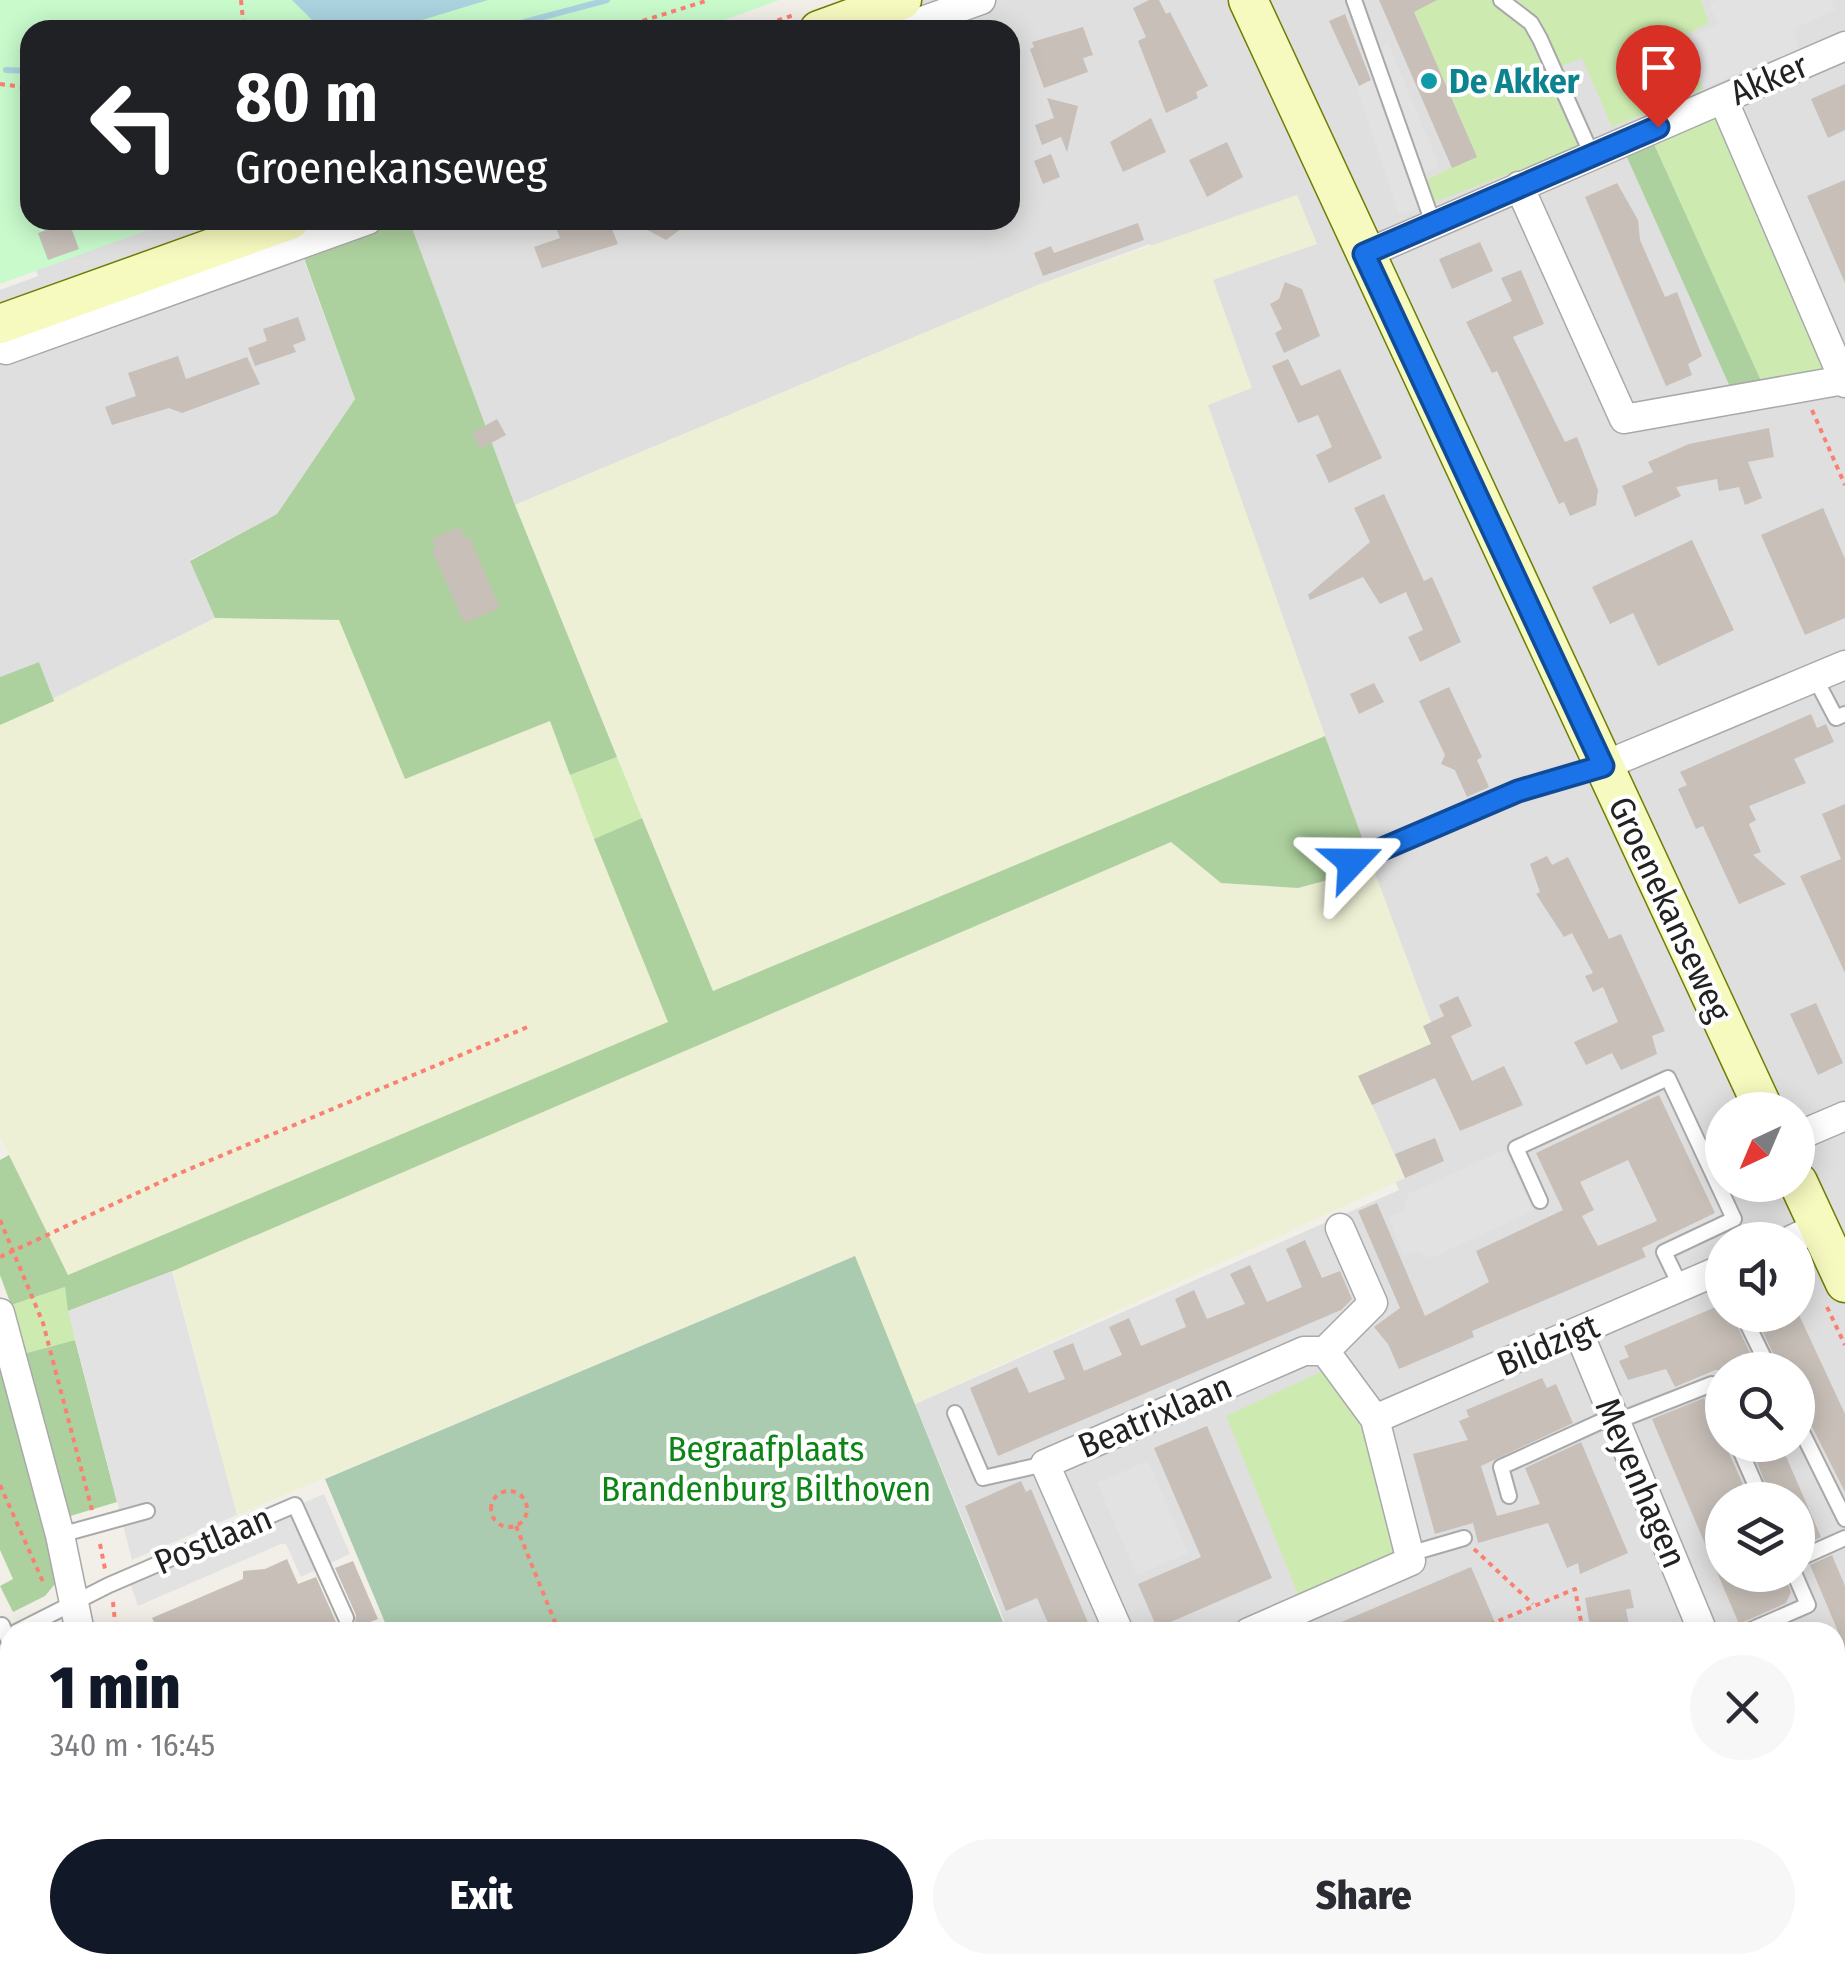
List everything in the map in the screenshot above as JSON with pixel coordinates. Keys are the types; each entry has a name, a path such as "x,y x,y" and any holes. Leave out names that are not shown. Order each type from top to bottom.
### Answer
{"main road":[{"path":"847,20 902,0"},
{"name":"Groenekanseweg","path":"1248,0 1756,1092"},
{"path":"0,324 262,230"},
{"path":"1815,1246 1845,1284"}],"street":[{"path":"925,20 981,0"},
{"name":"Akker","path":"1364,254 1845,46"},
{"path":"1519,186 1624,419 1844,381 1723,99"},
{"path":"0,347 6,350 340,230"},
{"path":"1603,766 1845,665"},
{"path":"1815,1129 1845,1116"},
{"path":"1273,1622 1411,1561 1374,1418 1324,1352 1373,1303 1340,1228"},
{"name":"Bildzigt","path":"1374,1418 1705,1278"},
{"path":"0,1313 60,1535 69,1617"},
{"name":"Meyenhagen","path":"1578,1333 1699,1622"},
{"name":"Beatrixlaan","path":"1114,1622 1046,1464 1304,1351 1324,1352"}],"lane":[{"path":"1354,0 1434,223"},
{"path":"1501,0 1530,23 1540,39 1592,155"},
{"path":"1815,678 1836,718 1845,714"},
{"path":"1352,862 1518,791 1603,766"},
{"path":"1540,1201 1516,1148 1668,1078 1734,1219 1664,1252 1681,1287"},
{"path":"1509,1496 1500,1466 1705,1386"},
{"path":"955,1413 984,1478 1046,1464"},
{"path":"1815,1458 1845,1519"},
{"name":"Postlaan","path":"69,1617 295,1505 346,1618"},
{"path":"60,1535 147,1510"},
{"path":"1409,1554 1464,1538"},
{"path":"1815,1551 1845,1538"},
{"path":"1769,1622 1808,1605 1802,1592"}],"path":[{"path":"646,20 709,0"},
{"path":"1802,388 1845,484"},
{"path":"0,1257 180,1173 530,1026"},
{"path":"0,1220 42,1322 95,1525"},
{"path":"0,1485 69,1617"},
{"path":"513,1491 526,1502 525,1518 516,1526 504,1526 494,1519 493,1501 501,1492 513,1491"},
{"path":"516,1526 555,1622"},
{"path":"1464,1538 1534,1606"},
{"path":"1496,1622 1575,1589 1582,1622"}],"shaded area":[{"path":"902,0 1845,0 1845,1622 1005,1622 915,1404 1399,1190 1346,1074 1422,1042 1325,736 1150,244 1038,285 515,505 413,230 1020,230 1020,20 847,20"},
{"path":"1717,0 1831,0 1835,10 1793,29 1800,50 1704,87 1686,38 1718,24 1709,4"},
{"path":"1388,43 1439,165 1411,182 1421,207 1399,214 1348,61"},
{"path":"0,177 20,206 20,229"},
{"path":"20,230 293,230 355,399 277,514 190,560 215,618 54,701 39,662 0,677 0,290 38,276"},
{"path":"1504,1150 1533,1211 1431,1258 1415,1251 1404,1255 1388,1217 1404,1211 1408,1194"},
{"path":"172,1271 237,1515 132,1560 68,1311"},
{"path":"1148,1461 1188,1553 1137,1575 1097,1483"},
{"path":"324,1494 350,1554 301,1577 286,1544 281,1544 138,1606 128,1577"}],"green space":[{"path":"0,0 779,0 724,20 20,20 20,230 148,230 0,284"},
{"path":"1436,0 1491,0 1524,27 1579,147 1432,203 1424,181 1473,157 1414,11"},
{"path":"1517,0 1701,0 1709,23 1682,37 1703,89 1612,127 1582,58 1559,67 1537,19"},
{"path":"1721,111 1831,369 1762,383 1653,142"},
{"path":"1653,142 1762,383 1731,389 1626,155"},
{"path":"1297,195 1317,244 1213,280 1252,388 1208,405 1325,736 713,991 515,505 1038,285"},
{"path":"294,230 413,230 515,505 617,757 570,775 550,721 405,779 339,620 215,618 190,561 277,514 355,399"},
{"path":"215,618 339,620 405,778 551,721 669,1022 68,1275 0,1136 0,725"},
{"path":"39,662 54,701 0,725 0,677"},
{"path":"1325,736 1373,868 1298,888 1221,883 1171,842 173,1271 68,1311 65,1287 11,1305 0,1275 0,1160 9,1155 68,1275 668,1022 594,839 642,818 713,991"},
{"path":"617,757 642,818 594,839 570,775"},
{"path":"1171,842 1221,883 1298,888 1373,868 1438,1041 1359,1076 1405,1178 915,1404 854,1256 237,1515 173,1271"},
{"name":"Begraafplaats Brandenburg Bilthoven","path":"855,1256 1003,1622 385,1622 325,1479"},
{"path":"65,1287 75,1340 23,1354 11,1305"},
{"path":"75,1340 117,1502 67,1517 23,1354"},
{"path":"0,1354 60,1578 45,1596 13,1612 0,1586 13,1579 0,1550"},
{"path":"1325,1370 1373,1425 1406,1555 1301,1602 1226,1416"}],"water":[{"path":"292,0 488,0 422,20 312,20"}],"building":[{"path":"1159,0 1166,14 1170,12 1208,86 1196,92 1198,98 1166,113 1138,41 1146,37 1133,8"},
{"name":"De Akker","path":"1379,0 1437,0 1414,12 1477,157 1452,168"},
{"path":"1345,14 1371,80 1359,86 1329,21"},
{"path":"1083,27 1093,55 1083,58 1088,72 1044,88 1030,49 1034,47 1032,42"},
{"path":"1845,84 1845,130 1828,138 1811,99"},
{"path":"1047,98 1078,106 1067,152 1061,137 1042,145 1035,125 1054,118"},
{"path":"1151,118 1166,152 1123,172 1110,142"},
{"path":"1227,142 1243,177 1207,197 1189,160"},
{"path":"1051,154 1060,177 1043,184 1034,161"},
{"path":"1845,180 1845,283 1807,196"},
{"path":"1617,183 1638,220 1640,240 1665,297 1677,292 1702,356 1688,364 1692,375 1666,386 1585,197"},
{"path":"1138,223 1144,240 1043,276 1034,253 1051,246 1054,253"},
{"path":"72,230 79,249 48,260 38,233"},
{"path":"557,230 612,230 618,244 542,268 534,247 560,238"},
{"path":"648,230 680,230 666,240"},
{"path":"1480,242 1493,271 1452,289 1439,259"},
{"path":"1521,270 1544,324 1513,337 1565,442 1577,437 1598,490 1596,505 1570,516 1564,502 1559,504 1497,371 1492,373 1466,322 1512,301 1501,278"},
{"path":"1285,282 1302,289 1320,336 1284,353 1275,333 1282,329 1270,304 1279,299"},
{"path":"298,317 306,340 293,345 296,352 255,366 248,348 267,341 263,329"},
{"path":"178,356 186,379 247,357 260,384 182,413 169,408 112,425 105,407 136,396 128,373"},
{"path":"1288,359 1301,386 1340,369 1382,458 1329,483 1316,455 1332,447 1318,415 1298,423 1272,366"},
{"path":"497,419 506,435 480,449 472,433"},
{"path":"1769,428 1774,457 1748,462 1762,498 1745,505 1739,487 1719,491 1717,479 1676,487 1681,496 1635,517 1622,486 1653,472 1648,462 1689,444"},
{"path":"1384,494 1424,581 1432,577 1461,642 1420,662 1408,637 1423,630 1406,592 1380,604 1363,577 1310,600 1308,595 1370,542 1354,508"},
{"path":"1823,508 1845,559 1845,618 1805,635 1761,535"},
{"path":"460,527 464,538 469,536 500,608 464,623 432,550 436,548 432,539"},
{"path":"1692,540 1734,630 1658,666 1633,613 1610,624 1592,587"},
{"path":"1374,683 1384,702 1359,714 1350,694"},
{"path":"1449,687 1482,757 1477,760 1489,787 1467,797 1455,770 1441,764 1445,755 1419,701"},
{"path":"1811,714 1817,728 1826,724 1834,742 1794,759 1806,783 1749,806 1756,820 1749,824 1761,852 1753,855 1786,884 1739,904 1703,826 1696,829 1678,789 1687,785 1680,772"},
{"path":"1845,804 1845,973 1800,876 1841,859 1822,814"},
{"path":"1547,856 1552,865 1568,857 1609,939 1621,934 1665,1031 1652,1036 1657,1054 1621,1070 1612,1053 1586,1065 1574,1042 1618,1022 1603,987 1593,992 1585,976 1593,973 1572,933 1564,937 1536,894 1540,892 1530,864"},
{"path":"1458,996 1472,1026 1451,1036 1472,1081 1504,1066 1523,1105 1460,1131 1435,1078 1372,1105 1358,1076 1431,1044 1423,1026 1444,1016 1439,1005"},
{"path":"1816,1003 1843,1063 1818,1075 1790,1014"},
{"path":"1659,1095 1705,1192 1705,1202 1710,1202 1715,1213 1642,1248 1646,1257 1472,1331 1474,1337 1399,1369 1388,1344 1374,1327 1400,1308 1358,1211 1377,1203 1425,1316 1489,1282 1476,1251 1563,1210 1536,1153","holes":["1628,1160 1657,1221 1598,1246 1582,1216 1594,1210 1580,1182"]},
{"path":"1435,1138 1444,1161 1405,1178 1395,1154"},
{"path":"1305,1240 1322,1278 1340,1271 1352,1299 1341,1310 998,1456 970,1388 1017,1367 1029,1393 1065,1379 1053,1351 1073,1343 1084,1371 1122,1355 1109,1327 1129,1318 1141,1346 1186,1327 1175,1299 1194,1290 1207,1319 1245,1304 1230,1274 1250,1265 1267,1302 1302,1287 1286,1249"},
{"path":"1705,1312 1705,1332 1740,1332 1749,1352 1705,1352 1705,1374 1675,1387 1666,1369 1628,1380 1619,1361 1629,1357 1624,1346"},
{"path":"1763,1332 1807,1332 1845,1414 1845,1492 1815,1433 1815,1352 1772,1352"},
{"path":"1542,1378 1547,1388 1556,1384 1573,1423 1481,1466 1497,1516 1540,1504 1525,1468 1581,1442 1628,1553 1580,1574 1578,1563 1567,1568 1548,1523 1478,1543 1473,1523 1435,1534 1413,1454 1468,1440 1459,1421 1469,1417 1466,1410"},
{"path":"1704,1398 1705,1462 1733,1462 1742,1482 1705,1482 1705,1544 1652,1419"},
{"path":"1207,1426 1272,1578 1171,1622 1154,1622 1138,1584 1201,1557 1154,1448"},
{"path":"1757,1462 1788,1462 1797,1482 1765,1482"},
{"path":"1021,1481 1026,1492 1031,1489 1088,1622 1048,1622 1037,1598 1006,1611 965,1506"},
{"path":"1832,1555 1845,1586 1845,1622 1834,1622 1815,1577 1815,1563"},
{"path":"287,1559 298,1584 316,1577 336,1622 154,1622 152,1618 243,1579 243,1571 265,1569"},
{"path":"353,1561 378,1619 355,1622 356,1615 335,1568"},
{"path":"1471,1567 1495,1622 1341,1622"},
{"path":"1630,1589 1634,1608 1626,1609 1628,1622 1589,1622 1585,1598"},
{"path":"1725,1592 1791,1592 1786,1603 1738,1622"}],"waterway":[{"path":"532,20 607,0"},
{"path":"6,70 20,71"}],"place":[{"name":"De Akker","path":"1429,81"}],"route":[{"path":"1352,862 1518,791 1581,776 1603,766 1364,254 1658,127"}]}
